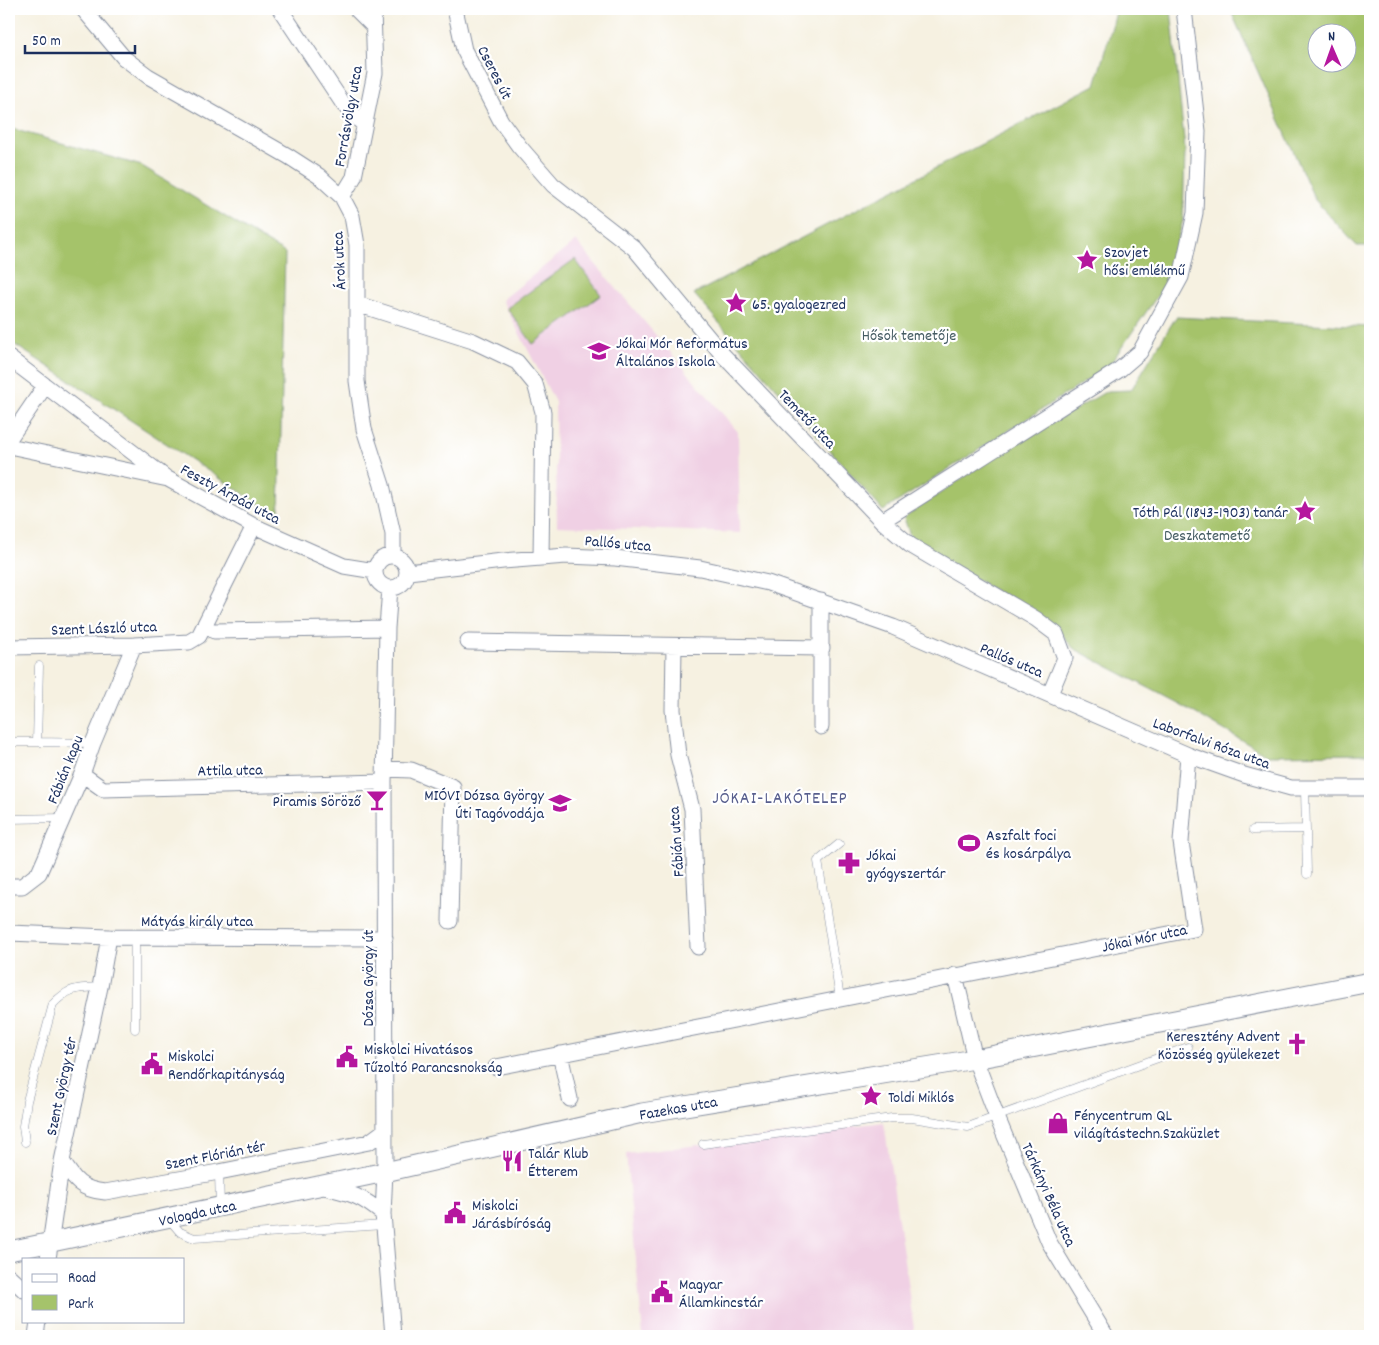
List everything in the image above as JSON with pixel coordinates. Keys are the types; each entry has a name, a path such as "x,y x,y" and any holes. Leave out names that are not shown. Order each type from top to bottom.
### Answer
{"street":[{"name":"Árok utca","path":"83,9 124,58 148,76 288,156 319,176 342,197 352,216 357,245 357,381 364,429 382,485 394,539 393,555"},
{"path":"280,9 344,105 364,125"},
{"path":"356,9 373,26"},
{"name":"Forrásvölgy utca","path":"342,197 354,177 376,73 373,9"},
{"name":"Cseres út","path":"455,9 464,50 501,121 519,146"},
{"path":"882,520 1119,370 1140,352 1180,277 1195,213 1198,131 1184,9"},
{"name":"Temető utca","path":"519,146 554,185 634,248 722,354 882,520 910,545 1036,619 1056,634 1065,658 1050,694"},
{"path":"357,304 473,341 517,362 535,384 543,412 541,558"},
{"path":"9,358 168,479"},
{"path":"9,439 45,386"},
{"name":"Feszty Árpád utca","path":"9,446 168,479 254,526 344,566 375,571"},
{"path":"207,634 254,526"},
{"path":"393,555 399,557 404,562 408,572 402,584 390,588 379,583 375,571 380,559 393,555"},
{"name":"Pallós utca","path":"408,572 494,561 566,556 615,558 700,568 768,583 821,601 892,627 1050,694"},
{"name":"Dózsa György út","path":"390,588 387,628 385,776 385,1172 383,1219 393,1336"},
{"path":"821,601 821,727"},
{"name":"Szent László utca","path":"9,648 134,645 188,642 207,634 387,628"},
{"path":"468,642 822,648"},
{"name":"Fábián kapu","path":"9,886 22,886 39,873 82,774 93,742 134,645"},
{"name":"Fábián utca","path":"674,646 673,710 678,756 692,809 698,947"},
{"name":"Laborfalvi Róza utca","path":"1050,694 1188,755 1244,775 1290,788 1370,788"},
{"name":"Jókai Mór utca","path":"955,975 1194,929 1181,842 1188,755"},
{"path":"385,776 411,770 453,787 450,921"},
{"name":"Attila utca","path":"82,774 102,789 385,776"},
{"name":"Mátyás király utca","path":"9,933 108,937 385,938"},
{"name":"Szent György tér","path":"50,1251 62,1161 100,986 108,937"},
{"path":"496,1067 955,975"},
{"name":"Tárkányi Béla utca","path":"955,975 975,1058 997,1117 1049,1242 1106,1336"},
{"path":"975,1058 1370,982"},
{"path":"560,1054 570,1099"},
{"name":"Fazekas utca","path":"385,1172 642,1112 975,1058"},
{"name":"Szent Flórián tér","path":"62,1161 71,1175 82,1186 92,1191 105,1192 219,1172 369,1142 384,1131"},
{"name":"Vologda utca","path":"9,1251 50,1251 168,1218 385,1172"},
{"path":"319,1186 356,1195 368,1202 383,1219"},
{"path":"9,1276 22,1288"},
{"path":"36,1336 38,1322"}],"lane":[{"path":"36,742 39,666"},
{"path":"10,742 93,742"},
{"path":"1305,788 1307,874"},
{"path":"9,819 63,818"},
{"path":"1253,830 1306,829"},
{"path":"839,844 818,861 840,998"},
{"path":"135,937 135,1029"},
{"path":"24,1142 23,1126 27,1101 53,1004 63,993 79,988 100,986"},
{"path":"703,1144 892,1118 912,1118 968,1127 1188,1047"},
{"path":"219,1172 220,1207"},
{"path":"168,1218 180,1232 194,1238 383,1219"}],"shaded area":[{"name":"Jókai Mór Református Általános Iskola","path":"576,241 738,432 740,533 557,526 555,402 502,300"},
{"path":"884,1122 915,1336 643,1336 626,1154"}],"green space":[{"name":"Hősök temetője","path":"1117,9 1171,9 1185,150 1183,220 1165,285 1108,367 883,511 694,294 1095,85"},
{"path":"1230,9 1370,9 1370,246 1357,246 1315,200"},
{"path":"9,128 142,166 285,253 279,517 9,341"},
{"path":"575,259 601,295 533,344 507,308"},
{"name":"Deszkatemető","path":"1176,317 1370,327 1370,754 1267,755 1181,705 1073,648 1058,630 911,539 904,518 993,457 1107,391 1131,390"}],"place":[{"name":"Szovjet hősi emlékmű","path":"1087,260"},
{"name":"65. gyalogezred","path":"736,303"},
{"name":"Jókai Mór Református Általános Iskola","path":"599,351"},
{"name":"Tóth Pál (1843-1903) tanár","path":"1305,511"},
{"name":"Piramis Söröző","path":"377,800"},
{"name":"MIÓVI Dózsa György Úti Tagóvodája","path":"560,803"},
{"name":"Aszfalt foci és kosárpálya","path":"969,843"},
{"name":"Jókai gyógyszertár","path":"849,863"},
{"name":"Keresztény Advent Közösség gyülekezet","path":"1297,1044"},
{"name":"Miskolci Hivatásos Tűzoltó Parancsnokság","path":"347,1057"},
{"name":"Miskolci Rendőrkapitányság","path":"152,1064"},
{"name":"Toldi Miklós","path":"871,1096"},
{"name":"Fénycentrum QL világítástechn.Szaküzlet","path":"1058,1123"},
{"name":"Talár Klub Étterem","path":"512,1161"},
{"name":"Miskolci Járásbíróság","path":"455,1213"},
{"name":"Magyar Államkincstár","path":"662,1292"}],"district":[{"name":"JÓKAI-LAKÓTELEP","path":"780,797"}]}
